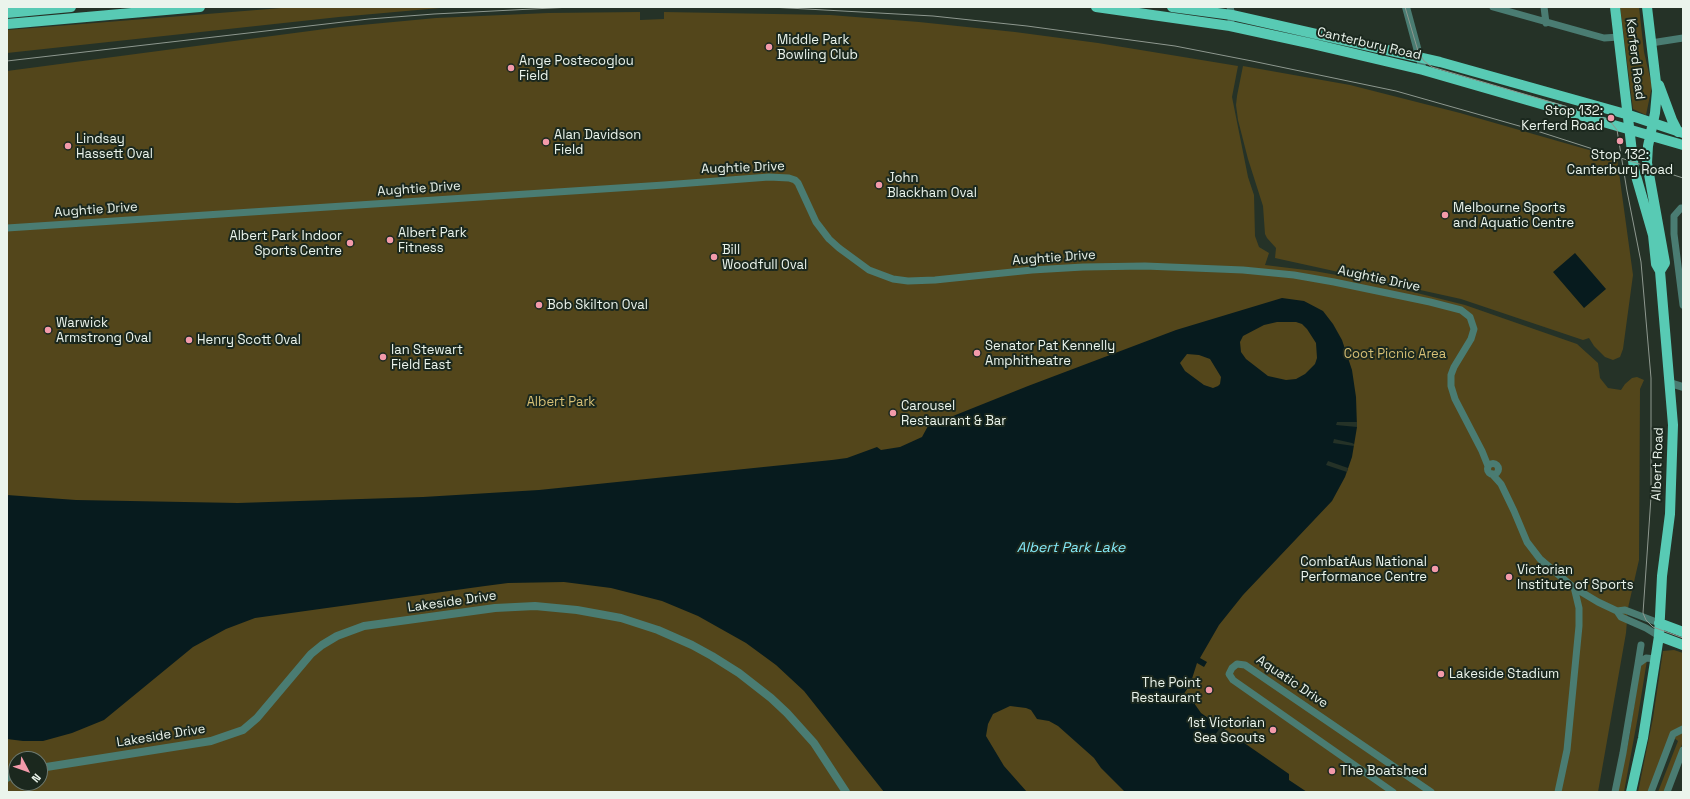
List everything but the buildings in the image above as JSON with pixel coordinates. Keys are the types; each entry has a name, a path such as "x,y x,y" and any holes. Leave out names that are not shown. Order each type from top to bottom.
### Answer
{"main road":[{"path":"7,13 42,8 71,7"},
{"path":"7,24 200,7"},
{"name":"Canterbury Road","path":"1096,7 1230,26 1423,70 1630,131 1683,145"},
{"name":"Canterbury Road","path":"1172,7 1231,11 1421,58 1629,115 1680,132"},
{"name":"Kerferd Road","path":"1615,7 1629,115"},
{"name":"Kerferd Road","path":"1647,7 1657,82 1657,99 1652,123"},
{"path":"1657,82 1664,95 1672,120 1680,132"},
{"name":"Albert Road","path":"1629,115 1634,169 1653,235 1656,264 1660,271 1673,425 1670,508 1662,576 1659,636 1643,738 1631,792"},
{"name":"Albert Road","path":"1652,123 1647,163 1665,263 1660,271"},
{"path":"1659,623 1683,632"},
{"path":"1659,636 1683,645"}],"street":[{"path":"1406,7 1423,70"},
{"path":"1493,7 1604,38 1619,37"},
{"path":"1544,7 1546,23"},
{"path":"40,20 42,8"},
{"path":"1230,26 1231,11"},
{"path":"1651,43 1683,38"},
{"name":"Aughtie Drive","path":"7,228 768,177 789,178 798,183 816,222 829,239 839,248 869,270 908,281 935,280 1032,270 1098,267 1145,266 1243,270 1294,275 1334,282 1461,310 1470,317 1474,329 1471,339 1454,367 1451,375 1451,386 1455,399 1482,451 1488,466"},
{"path":"1680,210 1674,216 1674,234 1683,305"},
{"path":"1670,383 1683,387"},
{"name":"Aughtie Drive","path":"1482,451 1497,467"},
{"path":"1497,467 1490,464 1488,466 1488,470 1501,484"},
{"path":"1497,467 1501,484 1514,511 1523,535 1534,553 1544,563 1574,587 1598,602 1617,611 1625,610 1659,623"},
{"path":"1492,474 1496,473 1497,467"},
{"path":"1557,791 1567,750 1579,626 1579,609 1574,587"},
{"name":"Lakeside Drive","path":"48,767 210,741 243,730 257,718 311,654 328,641 359,628 488,609 535,606 577,610 621,618 658,630 692,645 712,656 739,673 788,713 814,743 846,792"},
{"path":"1617,611 1620,617 1646,628 1659,636"},
{"path":"1615,792 1641,645"},
{"path":"1638,664 1646,658 1656,659"},
{"name":"Aquatic Drive","path":"1393,792 1233,680 1229,674 1232,668 1236,664 1245,665 1431,792"},
{"path":"1651,792 1673,734 1683,729"},
{"path":"1666,792 1683,750"}],"green space":[{"path":"294,7 451,7 339,17 7,53 7,30"},
{"path":"1620,7 1639,7 1644,52 1652,86 1646,115 1633,109"},
{"name":"Albert Park","path":"640,12 640,20 664,19 664,12 830,15 1015,32 1098,43 1238,66 1232,97 1248,177 1254,195 1255,236 1259,247 1269,253 1265,265 1314,271 1365,280 1465,305 1577,344 1598,363 1600,378 1608,388 1621,390 1632,378 1637,377 1644,380 1640,389 1639,560 1628,608 1626,633 1598,792 7,792 7,71 340,27 436,18 548,13"},
{"name":"Melbourne Sports and Aquatic Centre","path":"1243,66 1350,85 1460,113 1617,158 1633,275 1623,349 1620,357 1613,360 1605,357 1594,346 1589,338 1583,340 1461,299 1275,258 1276,248 1265,234 1263,206 1248,159 1238,120 1236,105"},
{"path":"1674,650 1683,653 1683,726 1672,732 1649,792 1638,792 1653,718 1663,651"},
{"path":"1647,660 1624,792 1617,792 1629,739 1640,667"},
{"path":"1683,731 1683,742 1664,792 1658,792 1678,741 1673,737"}],"water":[{"path":"1575,253 1606,289 1584,308 1553,272"},
{"name":"Albert Park Lake","path":"1282,298 1304,301 1323,311 1333,324 1342,340 1352,370 1356,397 1357,427 1352,457 1345,477 1332,501 1243,595 1219,625 1200,658 1207,662 1204,667 1197,663 1190,685 1183,695 1194,703 1201,713 1289,774 1289,780 1307,792 1125,792 1101,768 1094,758 1058,726 1049,721 1037,719 1031,710 1010,706 993,714 988,724 986,736 1004,766 1027,792 884,792 804,691 776,665 746,643 698,616 662,601 611,588 564,582 508,583 255,618 226,629 193,647 104,720 72,733 43,741 7,739 7,495 76,500 238,503 423,497 539,490 847,458 877,447 881,450 900,447 922,437 928,426 1028,386 1176,330","holes":["1277,322 1296,322 1302,324 1316,343 1317,358 1315,364 1305,374 1296,379 1286,380 1268,376 1246,359 1241,352 1240,342 1243,336 1264,325","1187,354 1199,355 1210,359 1221,377 1220,384 1213,388 1204,385 1185,371 1180,363"]}],"pier":[{"path":"1337,422 1357,422 1357,427 1336,425"},
{"path":"1334,439 1352,443 1354,446 1333,443"},
{"path":"1328,461 1348,468 1347,472 1326,465"},
{"path":"1221,727 1223,729 1215,744 1210,741"}],"tram line":[{"path":"7,61 369,19 572,7"},
{"path":"770,7 933,16 1027,26 1175,46 1396,91 1537,131 1683,178"},
{"path":"1405,7 1418,51 1424,61 1432,67 1599,116 1610,121 1617,130 1641,262 1651,378 1651,497 1643,613 1646,620 1653,627 1683,638"}],"place":[{"name":"Middle Park Bowling Club","path":"769,47"},
{"name":"Ange Postecoglou Field","path":"511,68"},
{"name":"Stop 132: Kerferd Road","path":"1611,118"},
{"name":"Stop 132: Canterbury Road","path":"1620,141"},
{"name":"Alan Davidson Field","path":"546,142"},
{"name":"Lindsay Hassett Oval","path":"68,146"},
{"name":"John Blackham Oval","path":"879,185"},
{"name":"Melbourne Sports and Aquatic Centre","path":"1445,215"},
{"name":"Albert Park Fitness","path":"390,240"},
{"name":"Albert Park Indoor Sports Centre","path":"350,243"},
{"name":"Bill Woodfull Oval","path":"714,257"},
{"name":"Bob Skilton Oval","path":"539,305"},
{"name":"Warwick Armstrong Oval","path":"48,330"},
{"name":"Henry Scott Oval","path":"189,340"},
{"name":"Senator Pat Kennelly Amphitheatre","path":"977,353"},
{"name":"Ian Stewart Field East","path":"383,357"},
{"name":"Carousel Restaurant & Bar","path":"893,413"},
{"name":"CombatAus National Performance Centre","path":"1435,569"},
{"name":"Victorian Institute of Sports","path":"1509,577"},
{"name":"Lakeside Stadium","path":"1441,674"},
{"name":"The Point Restaurant","path":"1209,690"},
{"name":"1st Victorian Sea Scouts","path":"1273,730"},
{"name":"The Boatshed","path":"1332,771"}],"park label":[{"name":"Coot Picnic Area","path":"1395,354"}]}
